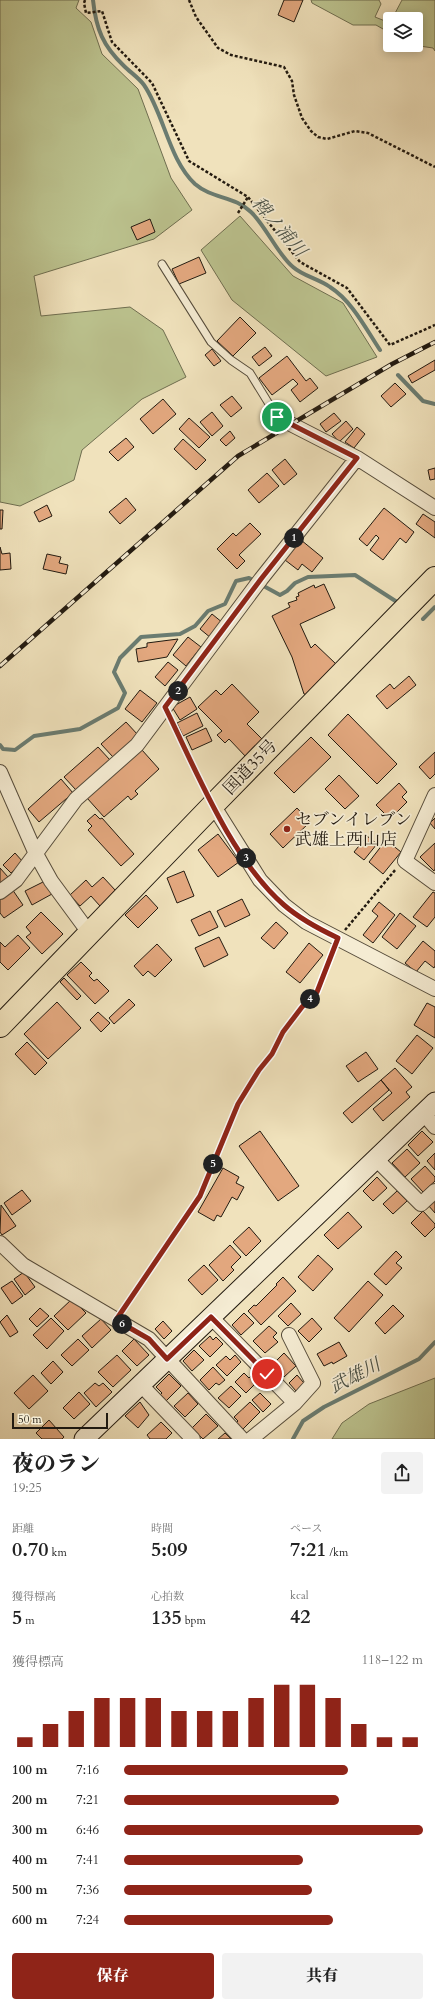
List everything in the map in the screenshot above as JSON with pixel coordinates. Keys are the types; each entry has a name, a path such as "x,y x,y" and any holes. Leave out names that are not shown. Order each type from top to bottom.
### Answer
{"highway":[{"name":"国道35号","path":"0,1026 435,578"}],"street":[{"path":"277,417 357,458 435,508"},
{"path":"0,892 16,880 76,800 138,745 258,584 357,458"},
{"path":"0,772 36,854 51,881 90,934"},
{"path":"435,795 405,861 435,883"},
{"path":"213,805 260,880 284,905 306,922 435,989"},
{"path":"91,1437 167,1359 376,1159 431,1114"},
{"path":"376,1159 421,1204 435,1191"},
{"path":"0,1243 23,1265 149,1339 242,1439"},
{"path":"211,1317 295,1403"},
{"path":"251,1439 295,1403 313,1383 289,1335"},
{"path":"141,1385 193,1439"}],"lane":[{"path":"162,264 212,342 231,360 250,373 277,417"}],"path":[{"path":"85,0 84,3 86,13 102,11 112,42 152,82 189,161 248,197 300,262 348,288 390,345 435,325"},
{"path":"189,0 196,17 218,48 231,55 284,66 292,81 294,95 302,118 318,137 327,139 355,131 368,132 435,167"},
{"path":"238,213 248,197"},
{"path":"165,707 213,805"},
{"path":"116,1320 200,1196 238,1104 259,1070 272,1054 283,1032 302,1007 317,992 338,938 388,877 405,861"}],"green space":[{"path":"0,0 79,0 76,8 91,22 102,54 138,89 171,178 192,210 154,239 34,276 41,316 130,307 163,330 186,377 142,399 82,450 74,480 20,506 0,502"},
{"path":"311,0 379,0 381,4 375,17 383,20 383,29 376,25 353,25 312,3"},
{"path":"402,0 435,0 435,51 433,48 423,46 423,12 396,12"},
{"path":"240,216 293,276 343,303 377,357 326,376 232,300 201,250"},
{"path":"435,1378 435,1439 332,1439 342,1423 369,1404"}],"building":[{"path":"284,0 303,0 294,22 278,15"},
{"path":"150,219 155,232 137,240 131,227"},
{"path":"199,257 206,273 179,284 172,269"},
{"path":"240,317 256,333 233,356 217,341"},
{"path":"265,347 272,356 259,366 252,357"},
{"path":"212,349 221,361 214,366 205,355"},
{"path":"287,356 306,381 310,378 318,388 300,402 291,390 298,384 293,379 272,395 259,378"},
{"path":"435,360 435,370 412,383 408,376"},
{"path":"395,383 406,394 391,407 381,396"},
{"path":"232,396 242,408 231,417 220,405"},
{"path":"163,399 176,414 153,434 140,419"},
{"path":"212,412 223,426 212,436 200,422"},
{"path":"334,413 341,421 326,432 320,424"},
{"path":"189,418 210,437 199,448 179,429"},
{"path":"346,421 353,429 339,442 332,434"},
{"path":"357,427 365,434 354,448 345,442"},
{"path":"230,431 235,438 226,446 220,440"},
{"path":"126,438 134,447 118,461 109,452"},
{"path":"183,439 206,460 196,470 174,449"},
{"path":"285,459 297,474 284,485 272,470"},
{"path":"435,468 435,479 430,480 428,470"},
{"path":"267,473 279,486 259,503 248,490"},
{"path":"126,498 136,510 120,524 109,512"},
{"path":"47,505 52,516 39,522 34,512"},
{"path":"384,508 414,532 406,543 400,538 383,560 370,550 379,538 376,535 367,546 359,539"},
{"path":"0,510 3,510 2,529 0,529"},
{"path":"423,514 435,522 435,538 416,524"},
{"path":"250,523 261,534 239,555 245,561 237,569 217,549 233,533 236,536"},
{"path":"301,540 323,558 312,572 302,564 298,570 285,560"},
{"path":"0,547 2,554 10,553 11,569 0,570"},
{"path":"47,554 61,557 59,563 68,565 66,574 43,569"},
{"path":"324,584 335,608 300,624 311,648 315,644 336,664 307,695 304,694 292,657 272,616 290,607 288,603 297,600 296,597 299,596 298,593 314,585 315,588"},
{"path":"212,614 223,623 211,638 200,629"},
{"path":"188,637 201,647 186,666 173,655"},
{"path":"178,639 167,657 138,662 136,649 147,647 147,643"},
{"path":"168,662 178,670 165,686 155,677"},
{"path":"409,676 416,685 387,709 376,696 390,684 394,689"},
{"path":"232,684 259,712 247,724 264,741 247,758 229,739 225,743 217,735 222,731 198,707 216,690 221,695"},
{"path":"140,690 157,703 142,722 125,709"},
{"path":"190,697 197,709 180,720 172,707"},
{"path":"197,713 203,726 183,736 177,723"},
{"path":"348,714 397,764 377,784 328,735"},
{"path":"126,722 138,735 113,757 101,744"},
{"path":"206,728 212,741 192,750 186,737"},
{"path":"311,737 331,757 294,793 274,773"},
{"path":"98,747 110,760 76,790 64,777"},
{"path":"142,750 159,769 135,791 138,794 131,800 128,796 104,817 87,798"},
{"path":"435,752 435,774 430,779 419,767"},
{"path":"339,775 359,796 345,809 325,789"},
{"path":"61,779 73,793 39,822 28,809"},
{"path":"399,783 407,792 402,797 407,802 390,819 376,805"},
{"path":"297,808 310,822 283,848 270,834"},
{"path":"95,814 100,819 102,818 134,854 121,866 88,830 92,826 87,821"},
{"path":"435,818 435,829 430,823"},
{"path":"218,834 239,862 218,877 198,850"},
{"path":"367,836 377,844 364,860 354,852"},
{"path":"386,840 401,852 383,874 369,862"},
{"path":"435,843 435,869 434,871 420,857"},
{"path":"15,853 23,862 11,873 3,865"},
{"path":"0,868 8,877 0,884"},
{"path":"184,871 194,896 177,903 167,878"},
{"path":"103,877 116,891 100,906 91,896 80,906 70,895 86,880 92,887"},
{"path":"45,881 52,894 32,905 25,891"},
{"path":"12,889 23,905 4,918 0,913 0,898"},
{"path":"433,892 435,893 435,917 427,927 413,917"},
{"path":"146,895 158,908 138,928 125,915"},
{"path":"242,899 250,915 225,927 217,911"},
{"path":"379,902 395,915 373,943 363,935 378,916 372,911"},
{"path":"210,911 218,927 199,936 191,920"},
{"path":"41,912 63,934 42,954 26,937 31,933 26,927"},
{"path":"400,913 416,926 397,949 382,937"},
{"path":"276,922 288,933 274,949 261,938"},
{"path":"18,935 30,948 8,970 0,962 0,942 5,947"},
{"path":"219,937 228,955 204,967 195,948"},
{"path":"423,941 435,951 435,966 434,968 425,961 416,972 405,963"},
{"path":"309,943 323,955 300,983 286,972"},
{"path":"157,944 172,960 155,977 148,971 143,976 134,966"},
{"path":"81,962 92,973 89,976 94,981 97,979 109,991 95,1004 67,975"},
{"path":"64,978 81,996 77,1000 60,982"},
{"path":"129,999 135,1005 114,1024 109,1018"},
{"path":"57,1002 81,1028 48,1059 24,1034"},
{"path":"427,1003 435,1007 435,1038 414,1025"},
{"path":"98,1012 110,1023 101,1032 90,1020"},
{"path":"417,1035 433,1048 412,1074 396,1061"},
{"path":"27,1042 47,1063 35,1075 15,1054"},
{"path":"366,1052 378,1069 358,1082 346,1066"},
{"path":"395,1068 412,1087 406,1092 410,1097 383,1121 373,1109 392,1093 381,1080"},
{"path":"381,1080 389,1090 352,1123 343,1113"},
{"path":"260,1131 299,1186 278,1201 239,1146"},
{"path":"422,1131 433,1142 418,1156 408,1145"},
{"path":"407,1149 420,1163 405,1177 392,1163"},
{"path":"435,1153 435,1170 427,1161"},
{"path":"425,1166 435,1177 435,1181 423,1192 411,1179"},
{"path":"223,1168 239,1177 236,1183 244,1187 237,1200 232,1197 221,1217 217,1215 214,1221 198,1212"},
{"path":"377,1177 387,1188 373,1201 363,1191"},
{"path":"22,1190 31,1201 12,1215 4,1203"},
{"path":"397,1191 407,1201 393,1214 383,1204"},
{"path":"435,1199 435,1213 428,1205"},
{"path":"1,1205 16,1226 2,1235 0,1232"},
{"path":"423,1211 435,1224 435,1227 425,1237 411,1223"},
{"path":"348,1212 362,1227 338,1249 324,1235"},
{"path":"249,1227 261,1241 246,1256 233,1242"},
{"path":"230,1245 241,1257 231,1267 234,1270 223,1281 209,1265"},
{"path":"396,1251 402,1257 396,1263 402,1268 386,1285 374,1274"},
{"path":"318,1255 333,1269 313,1291 298,1277"},
{"path":"204,1265 218,1280 202,1295 188,1280"},
{"path":"24,1272 35,1287 25,1295 14,1279"},
{"path":"283,1277 296,1291 261,1325 248,1311 254,1305 256,1306"},
{"path":"12,1281 23,1296 12,1304 1,1288"},
{"path":"368,1281 383,1295 349,1332 334,1318"},
{"path":"72,1299 86,1313 68,1330 54,1316"},
{"path":"291,1303 301,1314 288,1326 278,1316"},
{"path":"393,1305 404,1316 385,1334 375,1323"},
{"path":"40,1308 49,1316 37,1327 29,1319"},
{"path":"244,1313 254,1323 241,1335 232,1325"},
{"path":"7,1315 18,1332 10,1337 0,1322"},
{"path":"51,1318 64,1331 47,1349 33,1335"},
{"path":"312,1318 322,1329 309,1342 298,1331"},
{"path":"101,1319 111,1330 92,1348 82,1336"},
{"path":"163,1321 172,1331 164,1339 155,1329"},
{"path":"269,1326 277,1333 273,1337 278,1342 265,1353 253,1341"},
{"path":"210,1336 213,1340 216,1337 223,1344 210,1357 199,1346"},
{"path":"78,1339 89,1350 72,1366 61,1355"},
{"path":"134,1339 149,1355 137,1366 122,1351"},
{"path":"339,1342 347,1356 333,1364 332,1362 324,1366 317,1354"},
{"path":"194,1350 204,1360 192,1371 183,1361"},
{"path":"284,1353 296,1366 284,1377 272,1365"},
{"path":"117,1355 131,1370 113,1387 98,1372"},
{"path":"235,1355 241,1362 227,1376 216,1365 226,1356 230,1360"},
{"path":"53,1361 63,1372 51,1384 41,1373"},
{"path":"213,1367 225,1380 219,1385 216,1383 209,1390 200,1380"},
{"path":"244,1373 249,1378 253,1374 259,1380 246,1393 235,1382"},
{"path":"169,1374 181,1386 165,1402 159,1396 162,1393 156,1387"},
{"path":"33,1375 48,1391 29,1409 14,1393"},
{"path":"297,1375 304,1383 296,1391 289,1383"},
{"path":"95,1383 99,1386 103,1383 112,1392 96,1407 84,1393"},
{"path":"231,1386 241,1396 229,1408 218,1398"},
{"path":"79,1392 90,1404 74,1419 63,1408"},
{"path":"188,1393 198,1404 185,1417 174,1406"},
{"path":"260,1393 271,1404 263,1412 252,1400"},
{"path":"140,1402 149,1415 138,1428 125,1416"},
{"path":"250,1402 260,1412 243,1429 236,1423 238,1421 234,1417"},
{"path":"206,1414 218,1426 203,1439 192,1428"},
{"path":"49,1420 64,1437 62,1439 42,1439 36,1433"},
{"path":"161,1422 172,1433 166,1439 150,1439 147,1435"},
{"path":"225,1433 231,1439 218,1439"}],"waterway":[{"name":"稗ノ浦川","path":"93,0 96,20 106,44 117,59 144,85 157,109 173,150 186,174 202,189 238,203 251,212 262,225 282,255 293,267 301,273 326,284 345,300 358,316 380,350"},
{"name":"稗ノ浦川","path":"398,375 423,401 435,404"},
{"path":"0,745 3,749 15,750 34,736 80,729 118,708 125,693 114,672 120,658 141,637 180,634 195,626 208,611 225,604 236,581 249,578 280,595 287,591 295,583 308,577 355,575 397,602"},
{"path":"423,619 435,607"},
{"name":"武雄川","path":"293,1439 303,1421 324,1407 419,1359 435,1342"}],"railway":[{"path":"0,666 238,456 392,364 435,342"}],"place":[{"name":"セブンイレブン 武雄上西山店","path":"287,829"}],"route":[{"path":"267,1374 211,1317 167,1359 149,1339 116,1320 200,1196 238,1104 259,1070 272,1054 283,1032 302,1007 317,992 338,938 306,922 284,905 260,880 237,846 213,805 165,707 261,579 357,458 277,417"}]}
